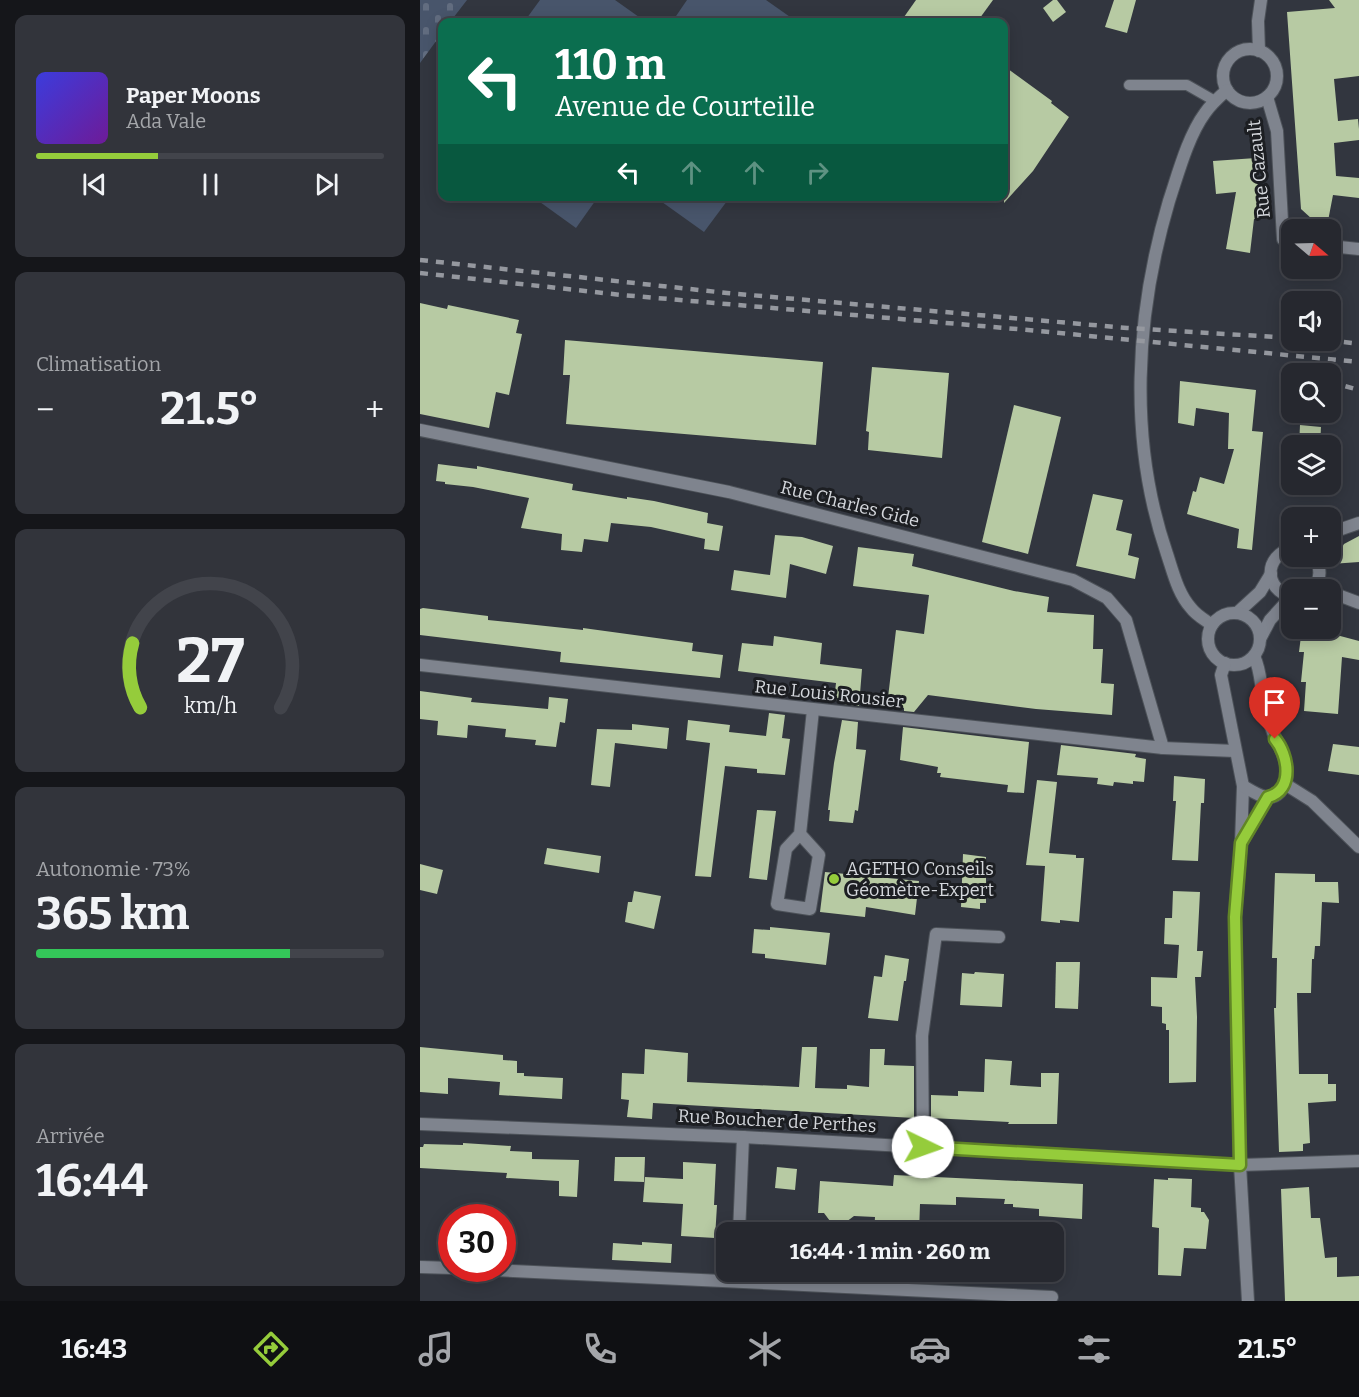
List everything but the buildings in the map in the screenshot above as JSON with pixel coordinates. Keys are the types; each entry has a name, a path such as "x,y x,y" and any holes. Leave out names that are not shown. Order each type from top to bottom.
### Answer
{"street":[{"path":"1212,626 1190,608 1177,584 1163,543 1152,501 1143,451 1140,374 1150,282 1161,230 1187,148 1204,114 1227,90 1223,75 1229,60 1242,50 1259,51 1258,21 1261,0"},
{"name":"Rue Cazault","path":"1227,90 1233,98 1241,102 1259,101 1267,97 1276,83 1275,67 1266,54 1259,51"},
{"name":"Rue Cazault","path":"1267,97 1277,131 1285,219"},
{"path":"1341,247 1359,249"},
{"name":"Rue Charles Gide","path":"420,430 729,492 1073,580 1107,598 1126,620 1163,748"},
{"path":"1341,529 1359,523"},
{"path":"1281,554 1271,567 1275,587 1281,592"},
{"path":"1237,613 1260,592 1271,574"},
{"path":"1341,596 1359,603"},
{"path":"1260,639 1270,620 1281,608"},
{"path":"1237,613 1254,622 1258,629 1260,645 1254,656 1236,665 1224,663 1214,656 1210,649 1208,633 1224,615 1237,613"},
{"path":"1243,786 1262,797 1268,797 1275,795 1285,784 1287,776 1287,768 1275,739 1264,701 1260,669 1254,656"},
{"path":"1224,663 1221,675 1243,786 1235,917 1240,1165 1248,1301"},
{"name":"Rue Louis Rousier","path":"420,665 1163,748 1235,751"},
{"path":"800,834 819,855 810,909 777,904 786,849 800,834 813,710"},
{"path":"1285,784 1312,801 1359,847"},
{"path":"1241,843 1268,797"},
{"path":"923,1147 922,1036 936,934 999,937"},
{"name":"Rue Boucher de Perthes","path":"420,1124 743,1137 1240,1165 1359,1161"},
{"path":"739,1222 743,1137"},
{"path":"420,1266 438,1267"},
{"path":"516,1270 716,1276"},
{"path":"815,1282 1052,1297"}],"lane":[{"path":"1129,85 1187,85 1215,101"}],"green space":[{"path":"420,0 467,0 453,18 438,18 438,38 420,63"},
{"path":"540,0 615,0 640,18 527,18"},
{"path":"687,0 766,0 792,18 675,18"},
{"path":"539,201 595,201 576,228"},
{"path":"661,201 727,201 704,232"}],"railway":[{"path":"420,260 727,293 1127,328 1281,337"},
{"path":"420,273 622,295 1028,330 1359,362"},
{"path":"1341,342 1359,344"},
{"path":"1341,385 1359,390"}],"place":[{"name":"AGETHO Conseils Géomètre-Expert","path":"834,879"}],"route":[{"path":"923,1147 1240,1165 1235,917 1241,843 1268,797 1275,795 1285,784 1287,768 1277,738 1275,739"}]}
